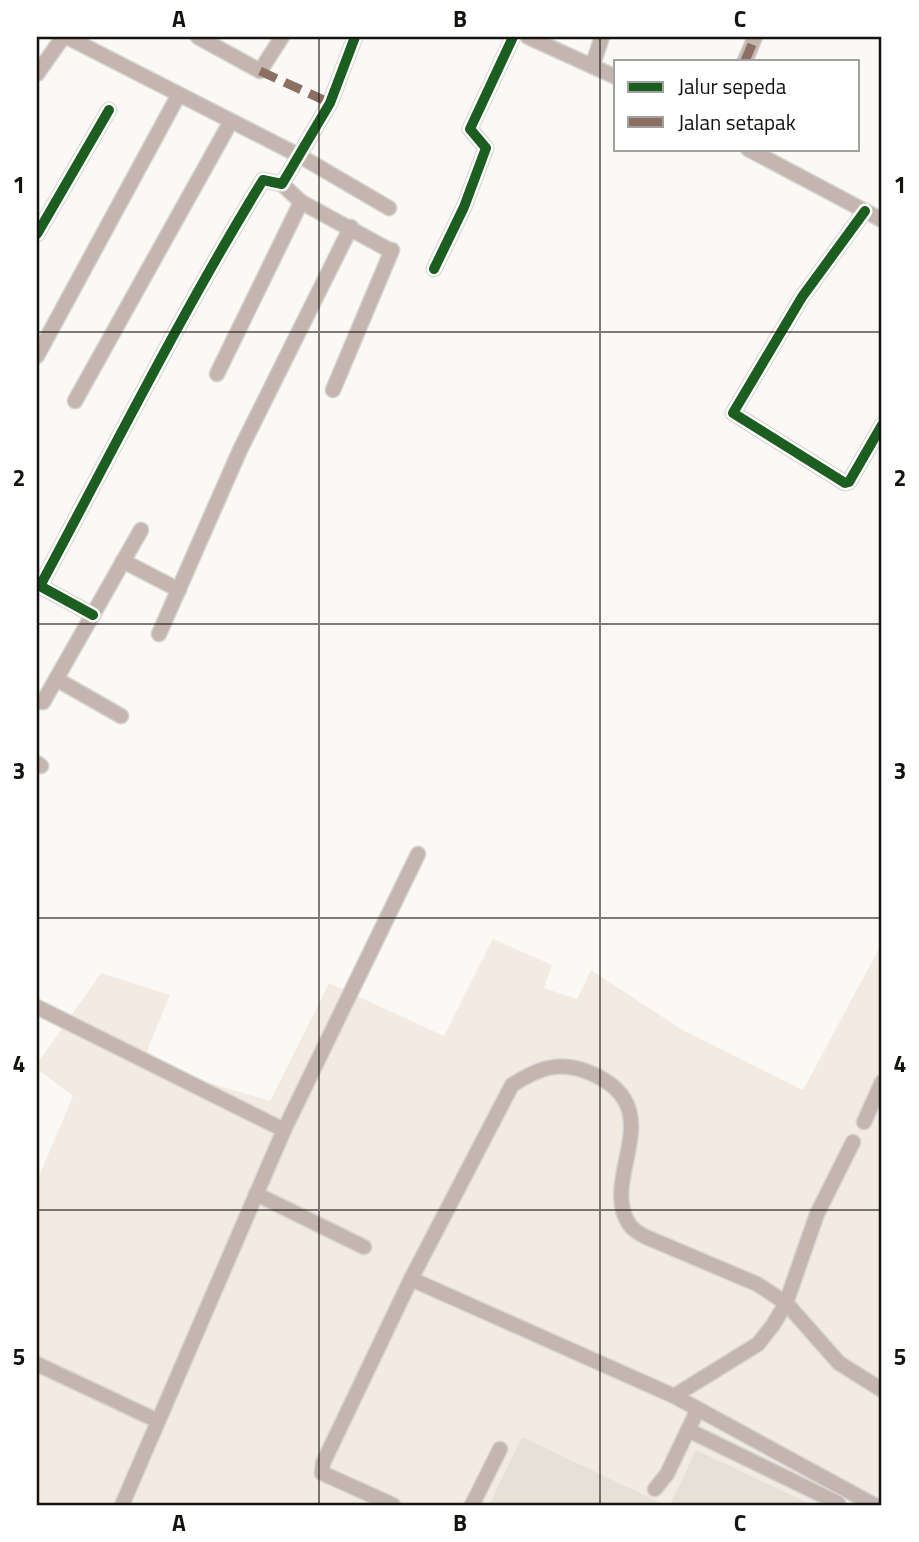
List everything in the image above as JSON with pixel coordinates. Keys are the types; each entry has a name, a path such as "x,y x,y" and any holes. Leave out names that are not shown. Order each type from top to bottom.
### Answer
{"street":[{"path":"37,74 65,37 299,156 389,208"},
{"path":"198,37 260,71 282,37"},
{"path":"282,184 330,103 355,37"},
{"path":"434,269 464,207 486,148 470,129 513,37"},
{"path":"528,37 593,64 614,76"},
{"path":"593,64 602,37"},
{"path":"744,60 755,37"},
{"path":"37,356 178,96"},
{"path":"37,234 109,110"},
{"path":"75,401 230,123"},
{"path":"750,150 882,220"},
{"path":"93,615 38,587 151,375 263,180 282,184 301,202 391,250 332,390"},
{"path":"217,374 301,202"},
{"path":"865,211 802,297 733,413 845,483 849,482 882,425"},
{"path":"159,634 240,450 351,227"},
{"path":"37,702 43,702 141,530"},
{"path":"123,561 179,590"},
{"path":"56,679 121,716"},
{"path":"122,1505 284,1129 418,853"},
{"path":"37,1007 284,1129"},
{"path":"393,1505 322,1473 321,1468 411,1279 512,1085 530,1073 554,1064 580,1069 605,1079 620,1093 629,1112 631,1131 622,1198 630,1226 646,1237 757,1284 786,1303 839,1363 882,1390"},
{"path":"863,1122 882,1082"},
{"path":"674,1396 758,1343 786,1303 817,1214 853,1142"},
{"path":"256,1194 364,1247"},
{"path":"411,1279 674,1396 871,1504"},
{"path":"37,1364 158,1421"},
{"path":"655,1489 667,1474 698,1409"},
{"path":"688,1430 837,1504 846,1490"},
{"path":"730,1451 741,1431"},
{"path":"472,1505 500,1449"},
{"path":"787,1479 796,1461"}],"shaded area":[{"path":"493,939 552,965 544,988 577,999 591,970 681,1029 803,1090 882,943 882,1505 37,1505 37,1181 73,1096 37,1069 37,1064 101,973 170,995 142,1063 270,1101 329,983 444,1036"}],"building":[{"path":"522,1437 665,1505 489,1505"},
{"path":"696,1450 812,1505 670,1505"}],"marked path":[{"path":"745,60 755,37"},
{"path":"260,71 330,103"}],"cycle path":[{"path":"93,615 40,586 176,331 263,180 282,184 330,103 355,37"},
{"path":"434,269 464,207 486,148 470,129 513,37"},
{"path":"37,234 109,110"},
{"path":"865,211 802,297 733,413 845,483 849,482 882,425"}]}
